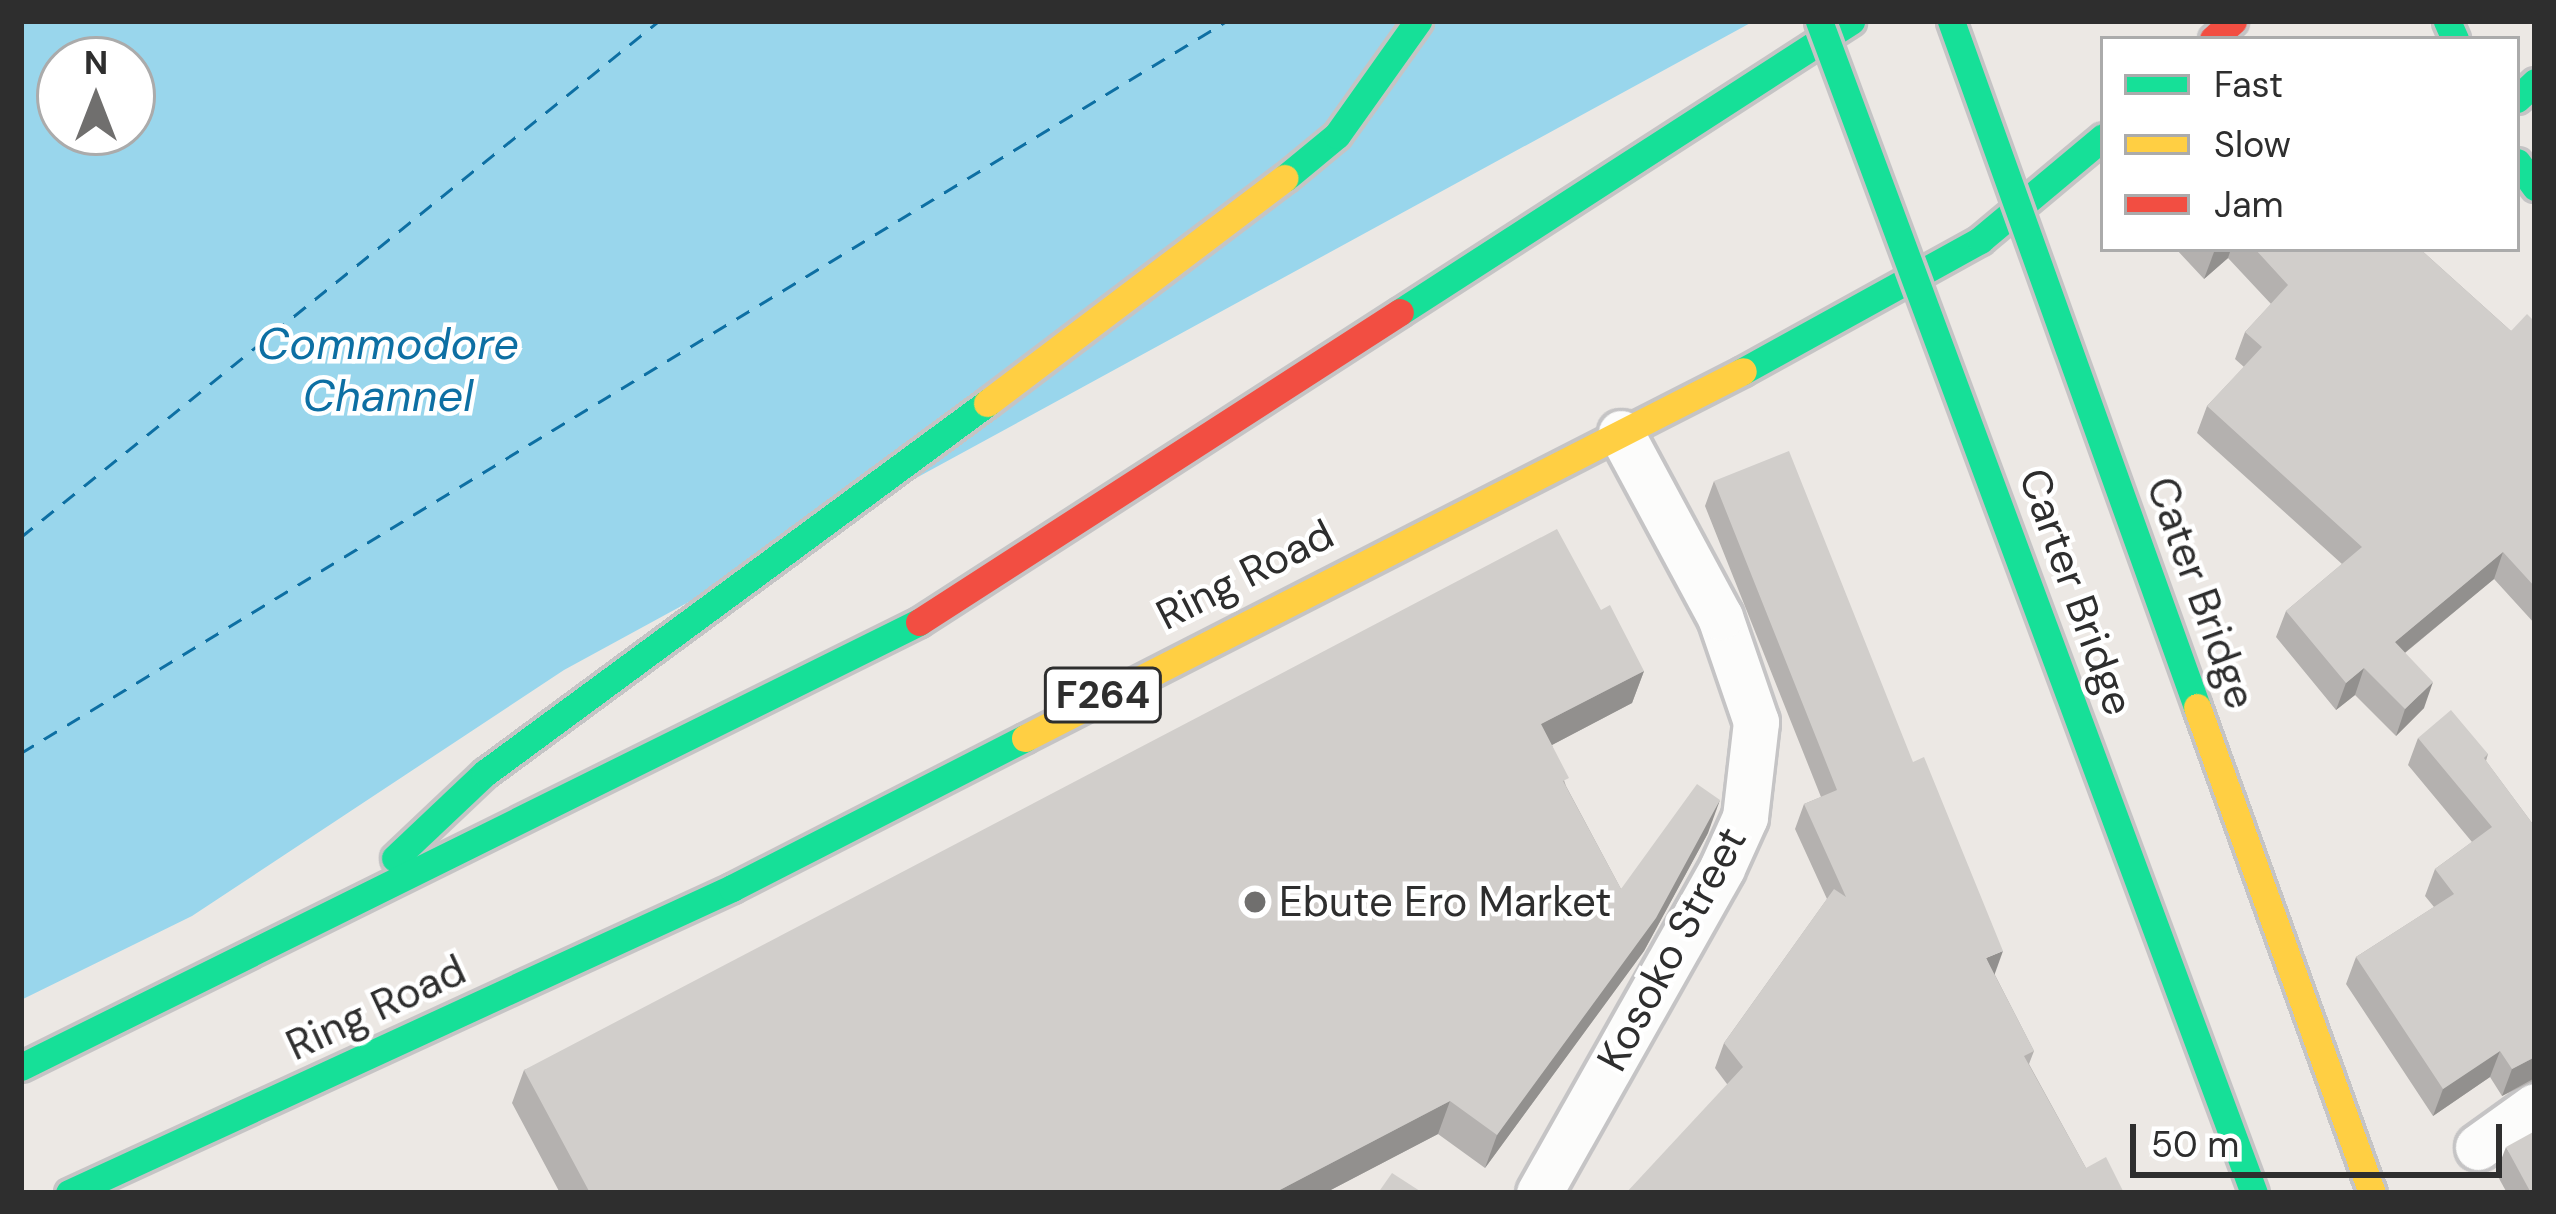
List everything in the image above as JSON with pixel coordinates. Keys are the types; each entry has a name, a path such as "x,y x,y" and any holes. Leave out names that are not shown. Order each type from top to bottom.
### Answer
{"main road":[{"path":"346,905 485,773 1216,234 1337,135 1418,21"},
{"name":"Carter Bridge","path":"1819,21 2254,1193"},
{"path":"21,1067 914,625 1851,21"},
{"name":"Cater Bridge","path":"1951,21 2372,1193"},
{"name":"Ring Road","path":"69,1193 732,888 1621,433 1980,240 2100,139"}],"street":[{"name":"Kosoko Street","path":"1539,1193 1722,868 1745,817 1756,722 1720,617 1621,433"},
{"path":"2478,1147 2535,1106"}],"water":[{"name":"Commodore Channel","path":"21,21 1754,21 564,670 192,916 21,1000"}],"building":[{"path":"2258,252 2423,252 2511,331 2527,314 2535,322 2535,587 2503,552 2395,642 2433,682 2405,709 2364,668 2346,683 2286,611 2362,547 2207,406 2262,347 2245,332 2288,285"},
{"path":"1789,451 1913,762 1924,757 2003,951 1986,958 2034,1051 2024,1056 2086,1168 2106,1157 2124,1193 1626,1193 1743,1067 1724,1043 1834,889 1846,897 1804,804 1837,790 1714,481"},
{"name":"Ebute Ero Market","path":"1557,529 1601,610 1610,605 1644,671 1541,724 1569,778 1563,781 1621,889 1697,784 1720,800 1656,918 1497,1135 1450,1101 1274,1193 590,1193 524,1070"},
{"path":"2451,710 2488,754 2484,758 2535,827 2535,1057 2512,1069 2500,1051 2443,1089 2356,957 2454,894 2435,869 2492,827 2418,738"},
{"path":"2535,1131 2535,1193 2531,1193 2506,1147"},
{"path":"1392,1173 1423,1193 1378,1193"}],"ferry route":[{"path":"21,537 659,21"},
{"path":"21,753 1227,21"}],"traffic: fast":[{"path":"1285,178 1337,135 1418,21"},
{"path":"1819,21 2254,1193"},
{"path":"1400,312 1851,21"},
{"path":"1951,21 2197,707"},
{"path":"2447,21 2454,36"},
{"path":"2520,96 2535,82"},
{"path":"1743,371 1980,240 2100,140"},
{"path":"2520,166 2535,187"},
{"path":"395,858 485,773 987,403"},
{"path":"21,1067 919,622"},
{"path":"69,1193 732,888 1025,738"}],"traffic: slow":[{"path":"987,403 1285,178"},
{"path":"1025,738 1743,371"},
{"path":"2197,707 2372,1193"}],"traffic: jam":[{"path":"2216,36 2233,21"},
{"path":"919,622 1400,312"}],"place":[{"name":"Ebute Ero Market","path":"1255,902"}]}
